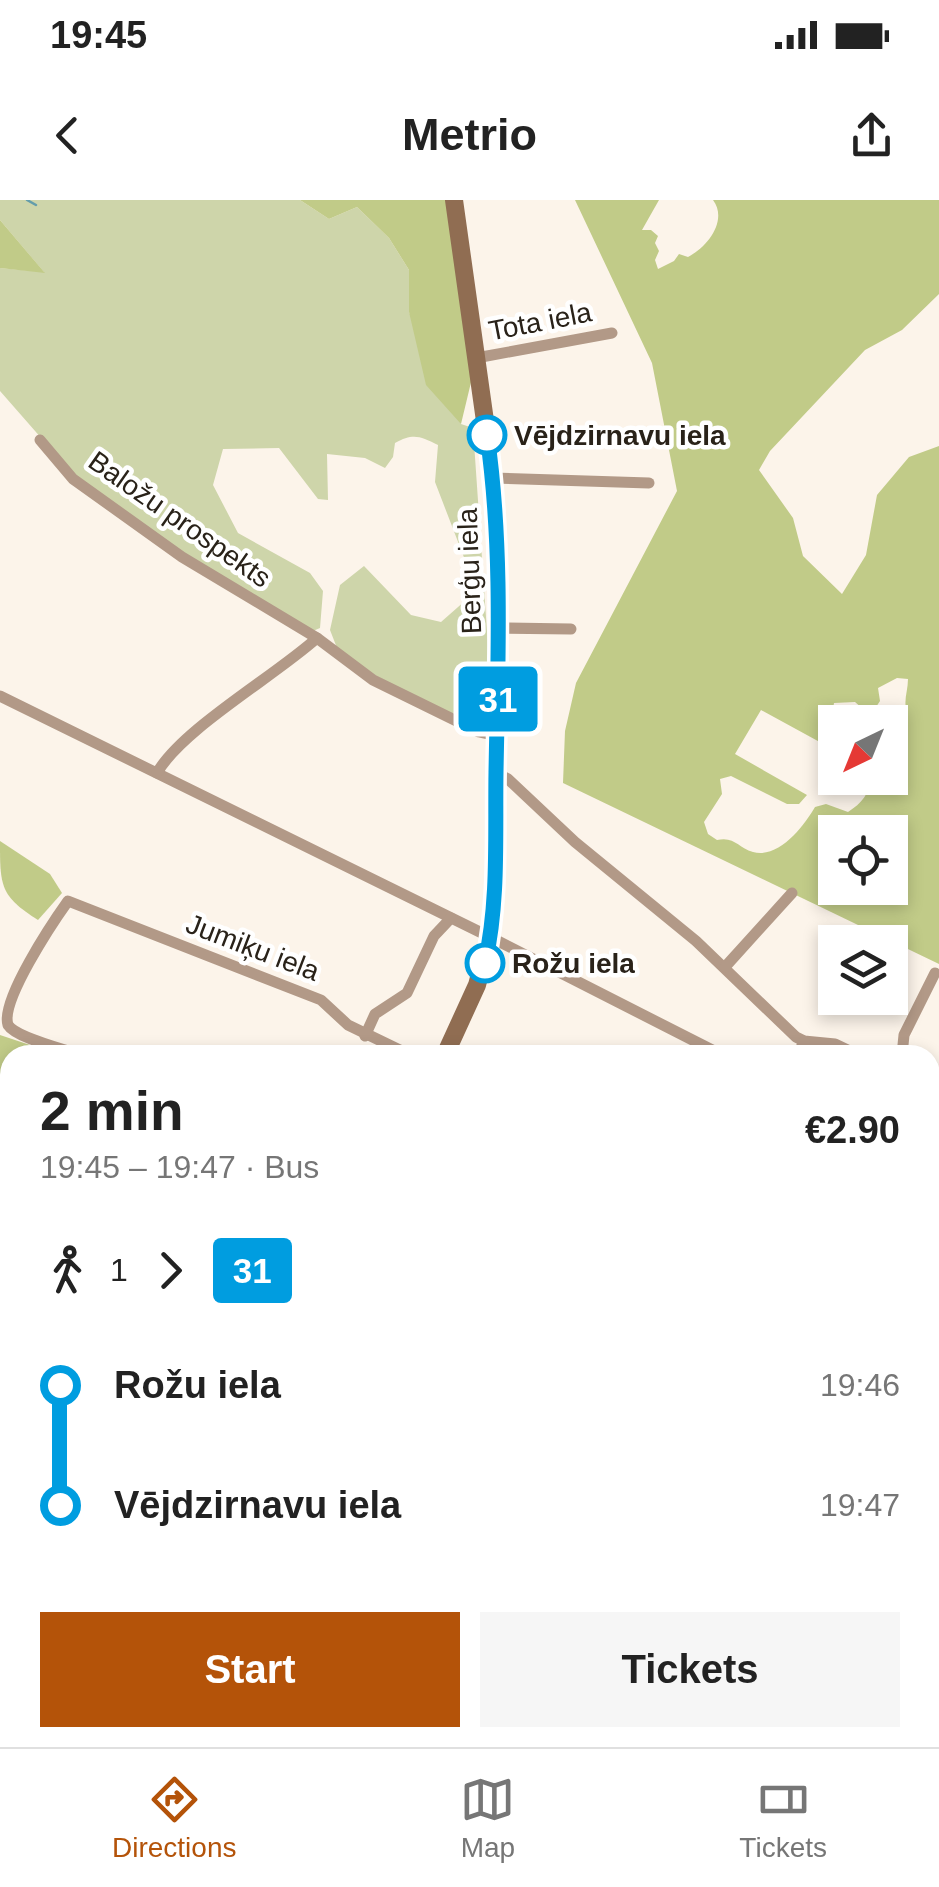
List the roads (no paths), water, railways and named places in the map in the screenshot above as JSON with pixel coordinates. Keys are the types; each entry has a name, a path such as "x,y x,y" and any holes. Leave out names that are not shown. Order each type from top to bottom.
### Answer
{"main road":[{"name":"Berģu iela","path":"450,1045 477,985 490,937 495,870 499,628 494,478 454,200"}],"street":[{"name":"Tota iela","path":"476,358 612,332"},
{"name":"Baložu prospekts","path":"40,440 73,479 182,557 316,638"},
{"path":"494,478 648,482"},
{"path":"499,628 571,629"},
{"path":"154,772 197,731 288,664 316,638 373,680 479,732 497,736"},
{"path":"0,696 702,1045"},
{"path":"496,774 508,779 575,842 725,967 804,1041 837,1045"},
{"path":"725,967 792,893"},
{"name":"Jumiķu iela","path":"52,1045 16,1032 7,1024 5,1012 7,1001 39,943 68,901 321,1000 365,1036 386,1045"},
{"path":"365,1036 375,1014 407,993 434,936 451,918"},
{"path":"903,1045 904,1035 935,973"},
{"path":"802,1045 804,1041"}],"waterway":[{"path":"27,200 36,205"}],"place":[{"name":"Vējdzirnavu iela","path":"487,435"},
{"name":"Rožu iela","path":"485,963"}]}
